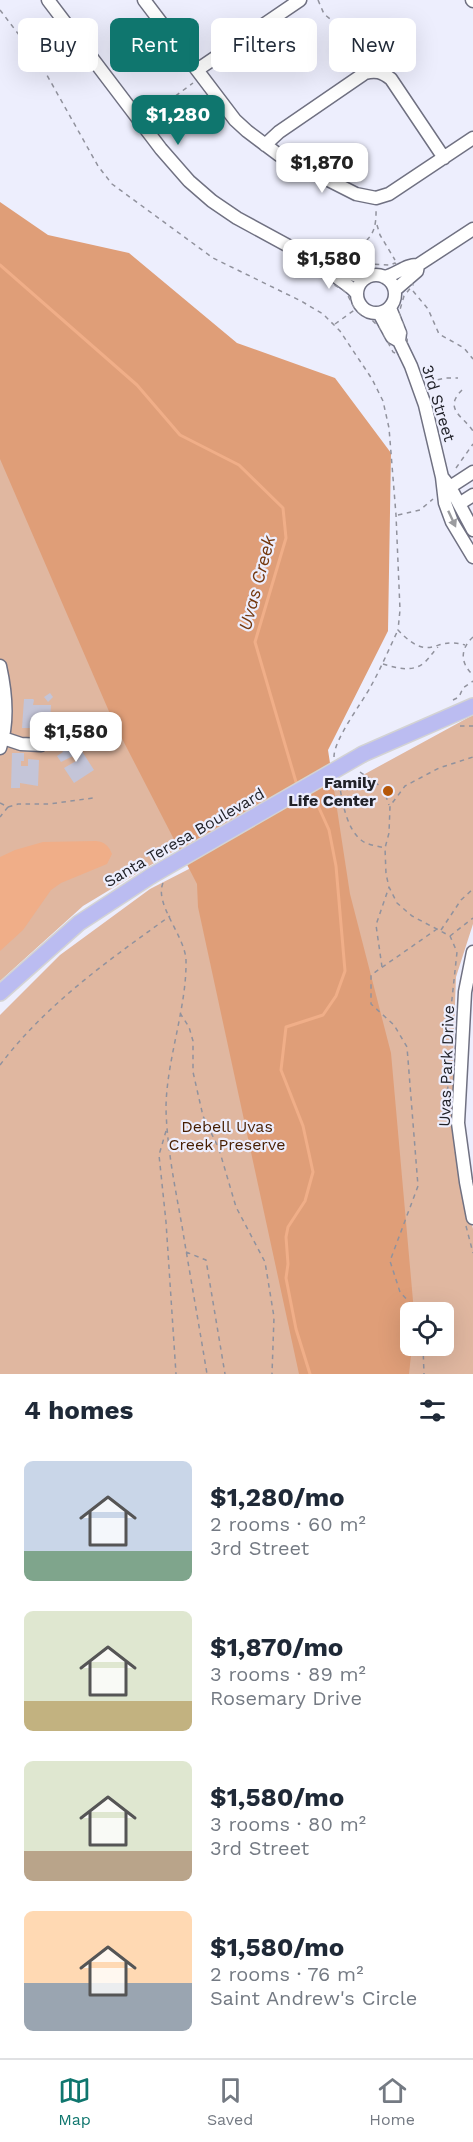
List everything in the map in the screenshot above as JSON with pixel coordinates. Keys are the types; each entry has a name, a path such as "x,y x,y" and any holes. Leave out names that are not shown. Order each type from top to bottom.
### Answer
{"main road":[{"name":"Santa Teresa Boulevard","path":"0,993 79,923 363,754 472,705"}],"street":[{"path":"48,0 161,149 194,186 237,218 329,268 337,268 364,279"},
{"path":"144,0 197,75 235,120 279,155 356,194 376,198 389,194 473,138"},
{"path":"197,75 300,0"},
{"path":"265,145 279,132 372,71 381,72 391,79 444,158"},
{"path":"384,277 412,265 418,265 472,231"},
{"path":"395,290 417,271 418,265"},
{"path":"329,268 333,275 350,286 358,303 367,311 384,310 395,297 393,285 384,277 376,275 364,279 360,284 358,303"},
{"name":"3rd Street","path":"384,310 392,337 400,342 419,386 442,477 445,503 452,522 473,558"},
{"path":"450,487 473,472"},
{"name":"3rd Street","path":"442,477 450,487 473,530"},
{"path":"459,504 473,495"},
{"path":"0,666 6,693 2,743 40,745"},
{"name":"Uvas Park Drive","path":"469,1218 458,1123 465,992 473,952"}],"path":[{"path":"318,0 324,14 329,18"},
{"path":"0,10 39,61 98,166 112,184 213,258 312,307 334,325 372,379 386,407 396,515 400,610 398,630 334,752 335,764"},
{"path":"154,111 197,75"},
{"path":"333,252 358,265 395,263 380,235 376,206"},
{"path":"351,262 353,255 374,233 377,224"},
{"path":"318,275 346,292 376,324 400,342"},
{"path":"400,342 399,313 404,297 413,285"},
{"path":"410,288 424,303 439,334 464,348 473,358"},
{"path":"334,325 358,303"},
{"path":"428,383 458,378"},
{"path":"462,390 454,403 455,410 473,431"},
{"path":"455,472 457,465 473,444"},
{"path":"396,515 420,510 436,496"},
{"path":"398,630 415,646 425,648 453,643 465,645"},
{"path":"473,637 465,645 463,660 466,668 473,675"},
{"path":"382,663 401,668 413,668 425,662 439,646"},
{"path":"463,688 473,681"},
{"path":"390,806 405,786 439,768 473,757"},
{"path":"359,771 383,788 390,806 389,833 385,848 386,874 389,887 397,903 412,916 450,936 457,952 446,1054 448,1090"},
{"path":"339,782 346,814 354,832 363,842 385,848"},
{"path":"0,818 8,807 18,804 49,804 93,798"},
{"path":"0,803 8,807"},
{"path":"158,878 163,903 186,957 166,1105 167,1127 168,1145 207,1374"},
{"path":"382,968 381,946 376,925 389,887"},
{"path":"409,1302 400,1292 390,1261 418,1186 407,1047 394,1025 371,1004 371,975 439,930 460,900 473,889"},
{"path":"0,1065 81,981 170,916"},
{"path":"450,936 473,918"},
{"path":"180,1013 189,1027 193,1041 193,1072 203,1116 219,1149 236,1207 265,1262 274,1317 272,1374"},
{"path":"167,1127 159,1155 167,1233 176,1374"},
{"path":"469,1218 473,1253"},
{"path":"186,1252 206,1260 225,1374"},
{"path":"423,1356 424,1374"}],"green space":[{"path":"0,330 298,776 83,906 0,981"},
{"name":"Debell Uvas Creek Preserve","path":"473,715 473,924 456,977 453,1057 454,1148 473,1229 473,1374 0,1374 0,1015 60,955 150,889"}],"shaded area":[{"path":"0,202 48,235 129,253 237,343 335,378 391,453 388,631 328,750 350,894 391,1053 413,1302 400,1302 400,1356 411,1356 409,1374 299,1374 198,907 197,884 114,723 0,459"},
{"path":"96,841 104,843 111,851 112,854 107,864 61,883 51,890 23,930 0,951 0,857 43,842"}],"building":[{"path":"50,693 53,697 48,702 44,697"},
{"path":"24,699 33,699 33,705 51,705 50,723 41,722 40,734 30,733 31,728 22,728"},
{"path":"72,743 75,747 78,745 94,770 74,783 64,768 76,761 73,756 61,762 57,756"},
{"path":"12,753 24,753 21,766 28,766 28,759 39,760 38,786 20,783 20,788 11,788"}],"waterway":[{"name":"Uvas Creek","path":"0,265 137,385 180,435 239,465 283,508 286,538 255,642 296,782"},
{"name":"Uvas Creek","path":"310,1374 296,1329 286,1278 288,1264 286,1237 288,1227 305,1201 313,1172 303,1126 281,1070 286,1027 323,1015 336,996 345,971 336,866 329,830 315,799"}],"place":[{"name":"Family Life Center","path":"388,791"}]}
